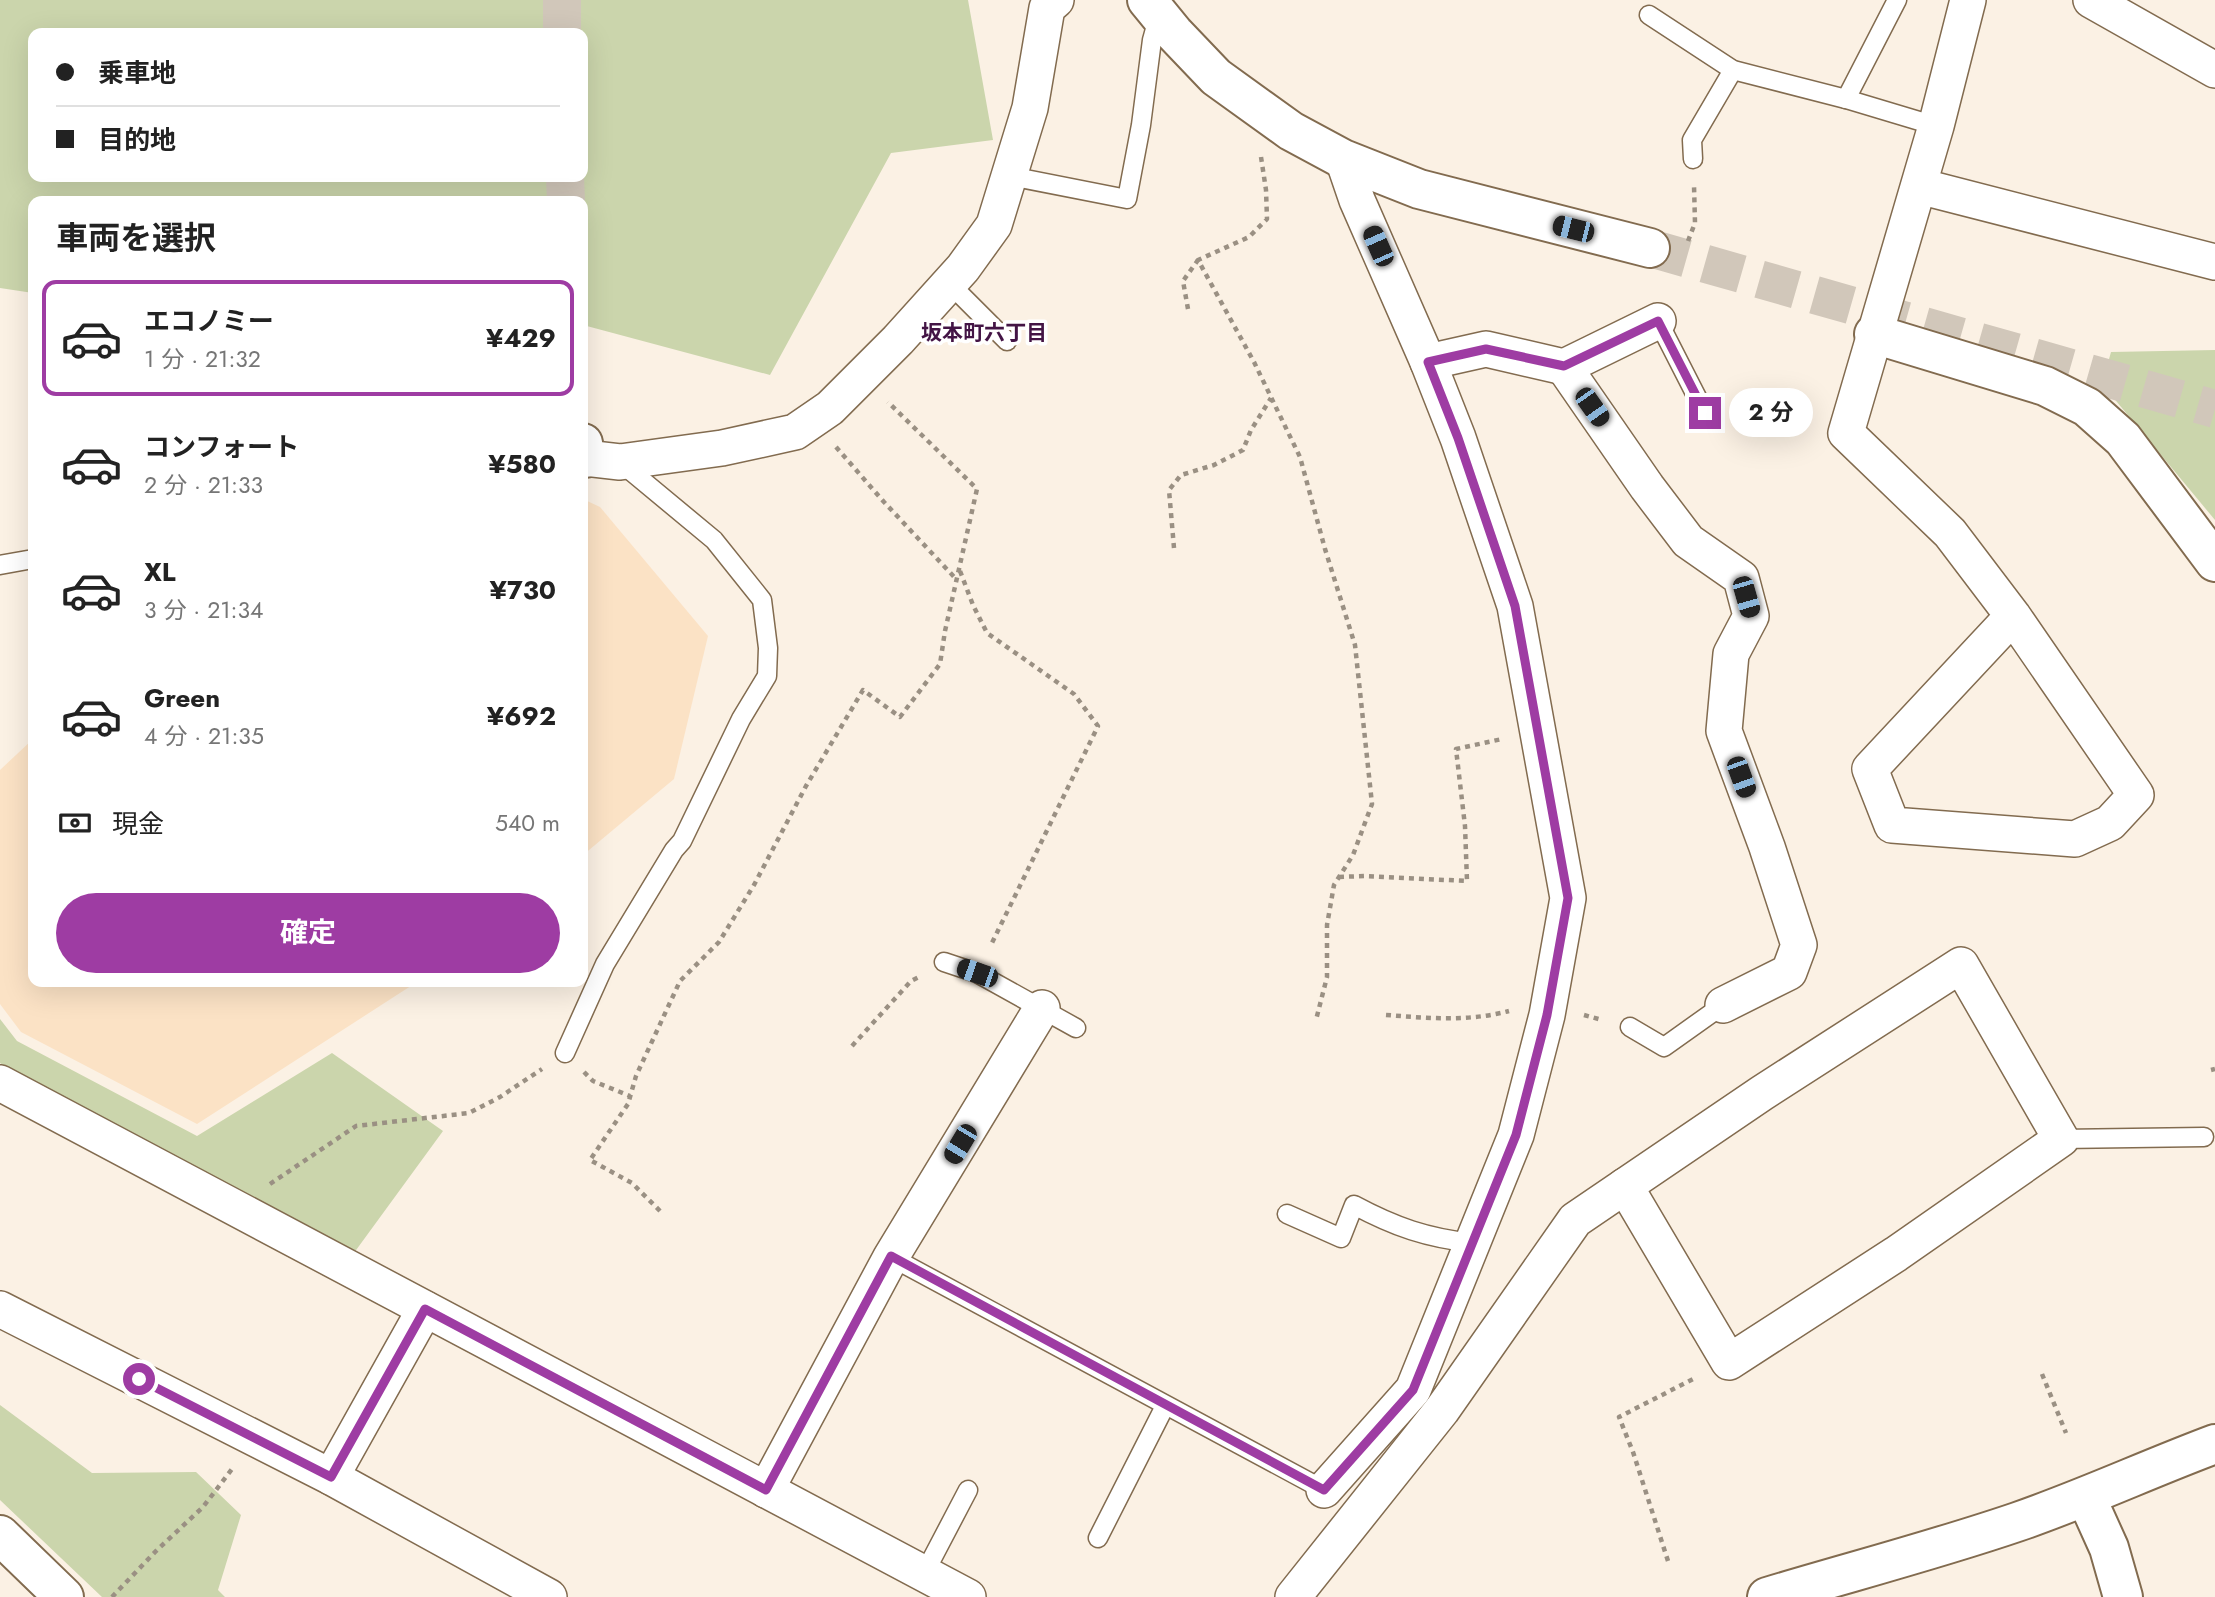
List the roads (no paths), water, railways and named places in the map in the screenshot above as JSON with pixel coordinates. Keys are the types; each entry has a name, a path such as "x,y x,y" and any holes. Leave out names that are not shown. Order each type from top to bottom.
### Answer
{"street":[{"path":"596,454 722,448 795,432 830,408 950,284 994,225 1030,108 1047,8 1056,0"},
{"path":"1968,0 1936,126 1846,433 1950,533 2013,616 2136,795 2110,823 2075,839 1892,825 1871,769 2013,616"},
{"path":"2091,0 2215,70"},
{"path":"1153,8 1216,77 1291,131 1343,159 1419,189 1650,248"},
{"path":"1324,1490 1413,1390 1516,1135 1549,1009 1568,898 1515,606 1458,438 1357,200 1343,159"},
{"path":"1919,186 2215,262"},
{"path":"1428,362 1486,349 1564,366 1658,321"},
{"path":"1874,334 2045,386 2087,407 2123,439 2215,562"},
{"path":"1564,366 1647,487 1688,541 1741,578 1751,616 1731,654 1724,731 1799,944 1789,972 1723,1006"},
{"path":"1293,1597 1442,1410 1575,1220 1625,1186 1762,1093 1961,965 2061,1139 1896,1254 1729,1362 1625,1186"},
{"path":"766,1490 891,1256 1042,1008"},
{"path":"0,1083 968,1597"},
{"path":"0,1309 331,1477 549,1597"},
{"path":"331,1477 425,1309"},
{"path":"1767,1597 2014,1523 2215,1444"},
{"path":"2086,1496 2109,1548 2123,1597"},
{"path":"0,1535 64,1597"}],"lane":[{"path":"1846,99 1897,0"},
{"path":"1010,176 1127,199 1141,125 1153,8"},
{"path":"1649,15 1733,70 1936,126"},
{"path":"1693,159 1692,140 1733,70"},
{"path":"950,284 1007,341"},
{"path":"1658,321 1705,413"},
{"path":"565,1053 605,964 682,841 741,719 767,676 768,648 762,600 714,540 596,454"},
{"path":"0,565 28,560"},
{"path":"944,962 977,973 1076,1028"},
{"path":"1630,1027 1664,1047 1723,1006"},
{"path":"2061,1139 2204,1137"},
{"path":"1287,1214 1341,1238 1354,1205 1385,1222 1439,1239 1472,1243"},
{"path":"891,1256 1324,1490"},
{"path":"1098,1538 1166,1406"},
{"path":"924,1574 968,1490"}],"tunnel":[{"path":"562,0 562,28"},
{"path":"565,182 566,196"},
{"path":"1650,248 2215,409"}],"district":[{"name":"坂本町六丁目","path":"984,333"}]}
